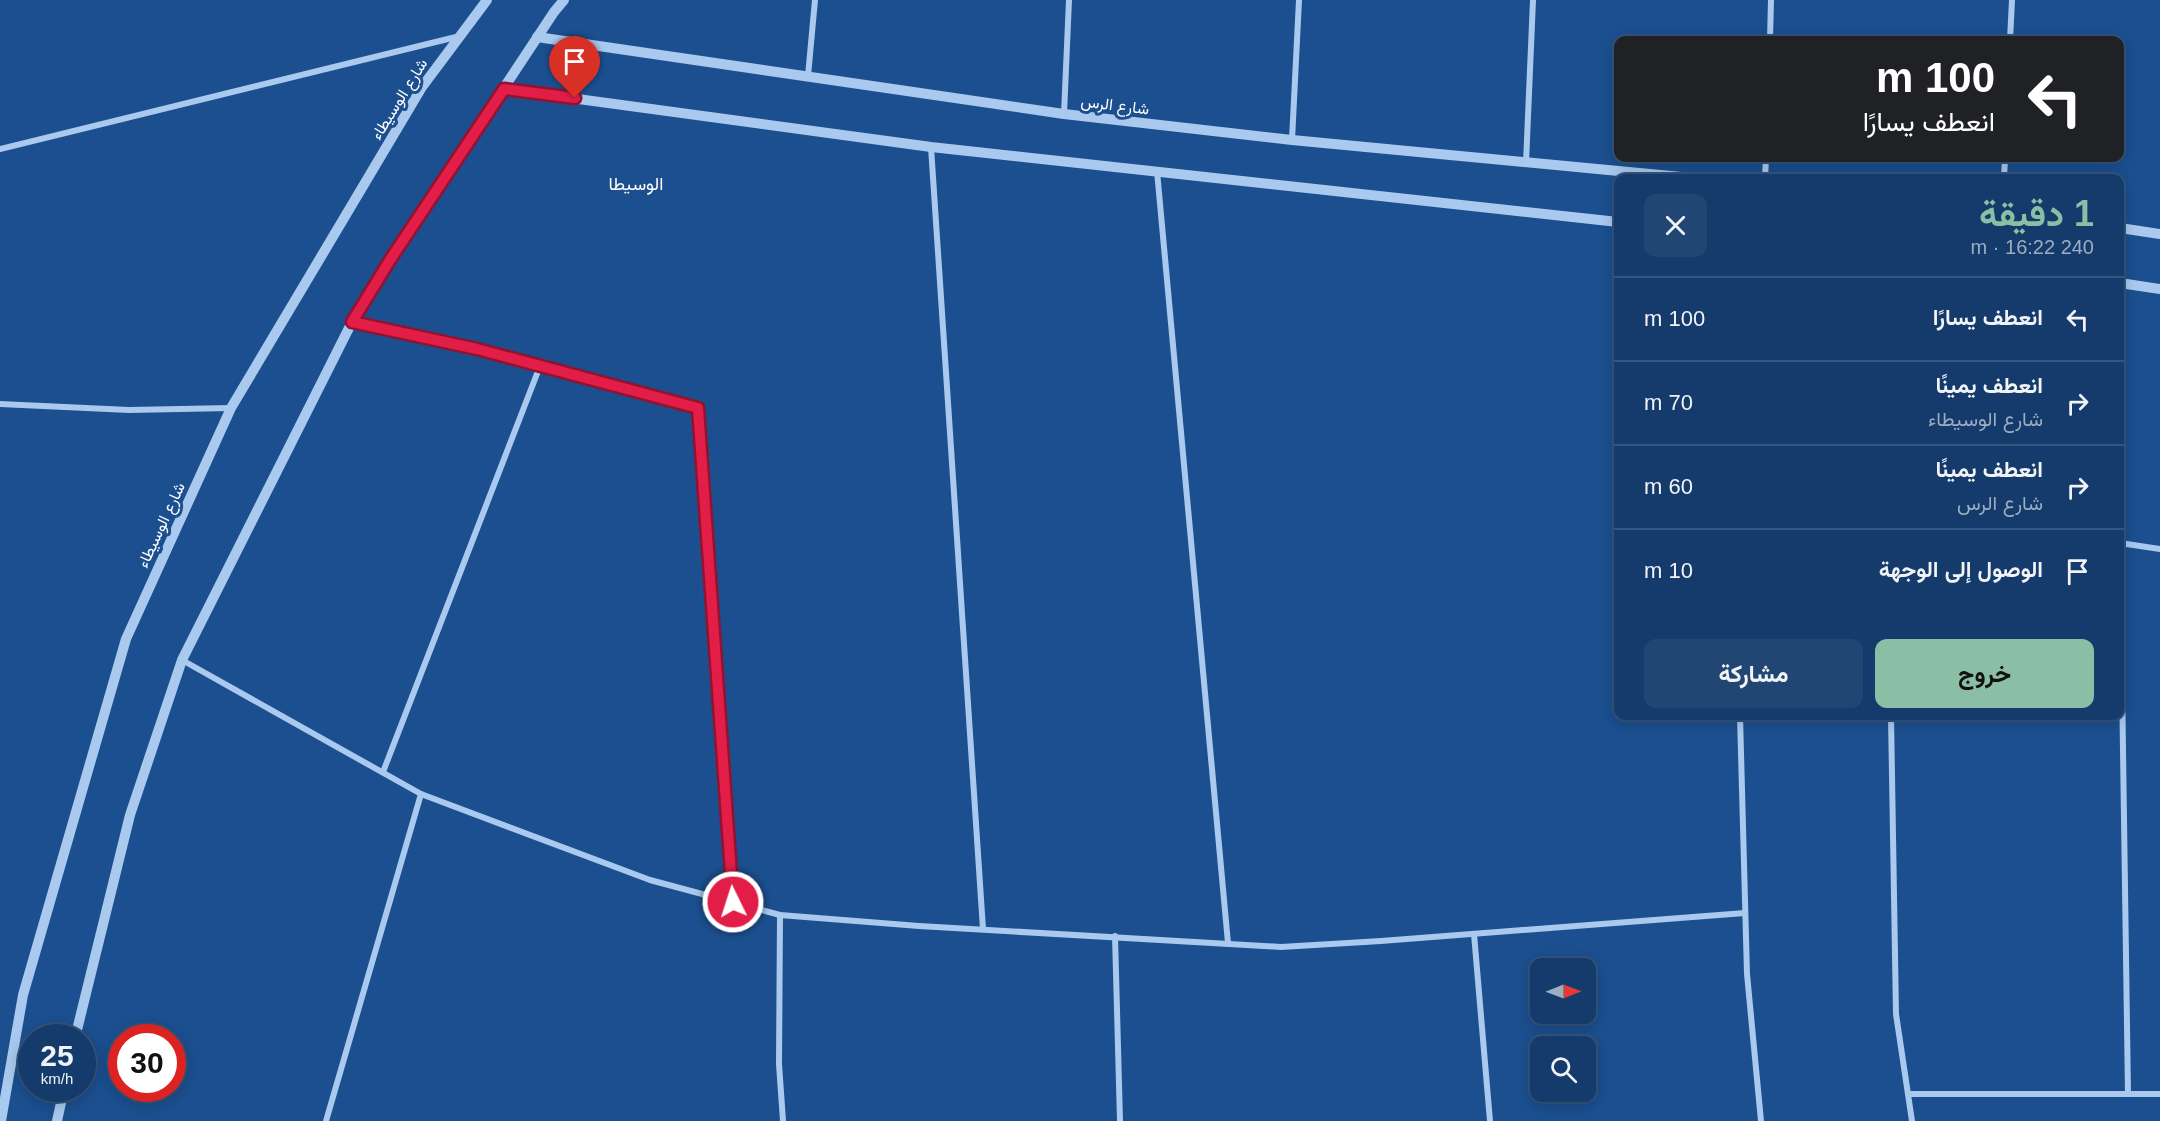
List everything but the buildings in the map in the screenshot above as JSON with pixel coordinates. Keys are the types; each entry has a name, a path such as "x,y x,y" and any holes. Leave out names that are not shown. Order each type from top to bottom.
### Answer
{"street":[{"name":"شارع الوسيطاء","path":"1,1121 23,995 126,639 231,408 422,87 487,0"},
{"path":"78,1024 130,815 182,660 352,322 390,260 564,0"},
{"path":"808,76 815,0"},
{"path":"1064,114 1069,0"},
{"path":"1292,140 1299,0"},
{"path":"1526,164 1533,0"},
{"path":"1770,36 1771,0"},
{"path":"2010,36 2012,0"},
{"path":"0,149 460,36"},
{"name":"شارع الرس","path":"537,38 1064,114 1292,140 1645,174"},
{"path":"504,89 931,147 1614,222"},
{"path":"931,147 983,929"},
{"path":"1157,171 1228,943"},
{"path":"2124,229 2160,234"},
{"path":"2124,284 2160,289"},
{"path":"352,322 477,349 698,408 733,902"},
{"path":"383,772 540,366"},
{"path":"0,404 129,410 231,408"},
{"path":"2124,544 2160,549"},
{"path":"182,660 421,794 650,880 780,915 1281,947 1745,913"},
{"path":"1740,720 1747,974 1761,1121"},
{"path":"1891,720 1896,1014 1911,1121"},
{"path":"2123,720 2128,1094"},
{"path":"326,1121 421,794"},
{"path":"780,915 779,1064 783,1121"},
{"path":"1474,934 1490,1121"},
{"path":"1115,936 1120,1121"},
{"path":"1908,1094 2160,1094"},
{"path":"57,1121 61,1102"}],"district":[{"name":"الوسيطا","path":"636,184"}],"route":[{"path":"575,98 504,89 390,260 352,322 477,349 698,408 733,902"}]}
